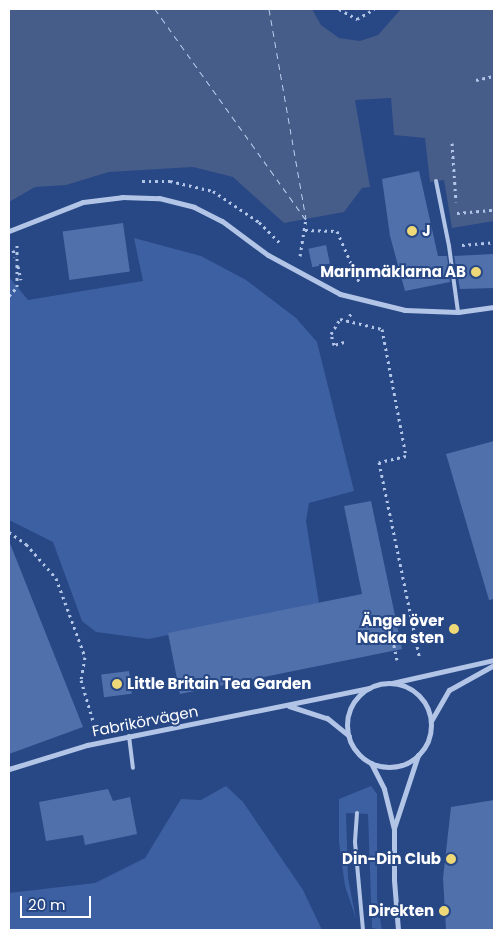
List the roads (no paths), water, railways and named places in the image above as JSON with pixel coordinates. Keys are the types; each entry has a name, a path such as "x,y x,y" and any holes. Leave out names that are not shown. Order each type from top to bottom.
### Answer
{"street":[{"path":"9,231 83,202 159,198 194,206 222,221 268,255 340,294 405,310 458,312 494,307"},
{"path":"418,755 396,766 371,763 361,756 349,736 349,714 356,699 369,688 494,660"},
{"path":"394,828 418,755 426,745 431,722 449,690 494,664"},
{"path":"392,683 403,686 422,700 431,722"},
{"name":"Fabrikörvägen","path":"9,770 87,745 369,688"},
{"name":"Fabrikörvägen","path":"289,705 327,718 349,736"},
{"path":"371,763 384,790 394,828 394,880 398,930"}],"lane":[{"path":"436,181 449,246 458,312"},
{"path":"129,736 133,768"},
{"path":"356,813 355,842 362,930"}],"place":[{"name":"J","path":"412,231"},
{"name":"Marinmäklarna AB","path":"476,272"},
{"name":"Ängel över Nacka sten","path":"454,629"},
{"name":"Little Britain Tea Garden","path":"117,684"},
{"name":"Din-Din Club","path":"451,859"},
{"name":"Direkten","path":"444,911"}]}
